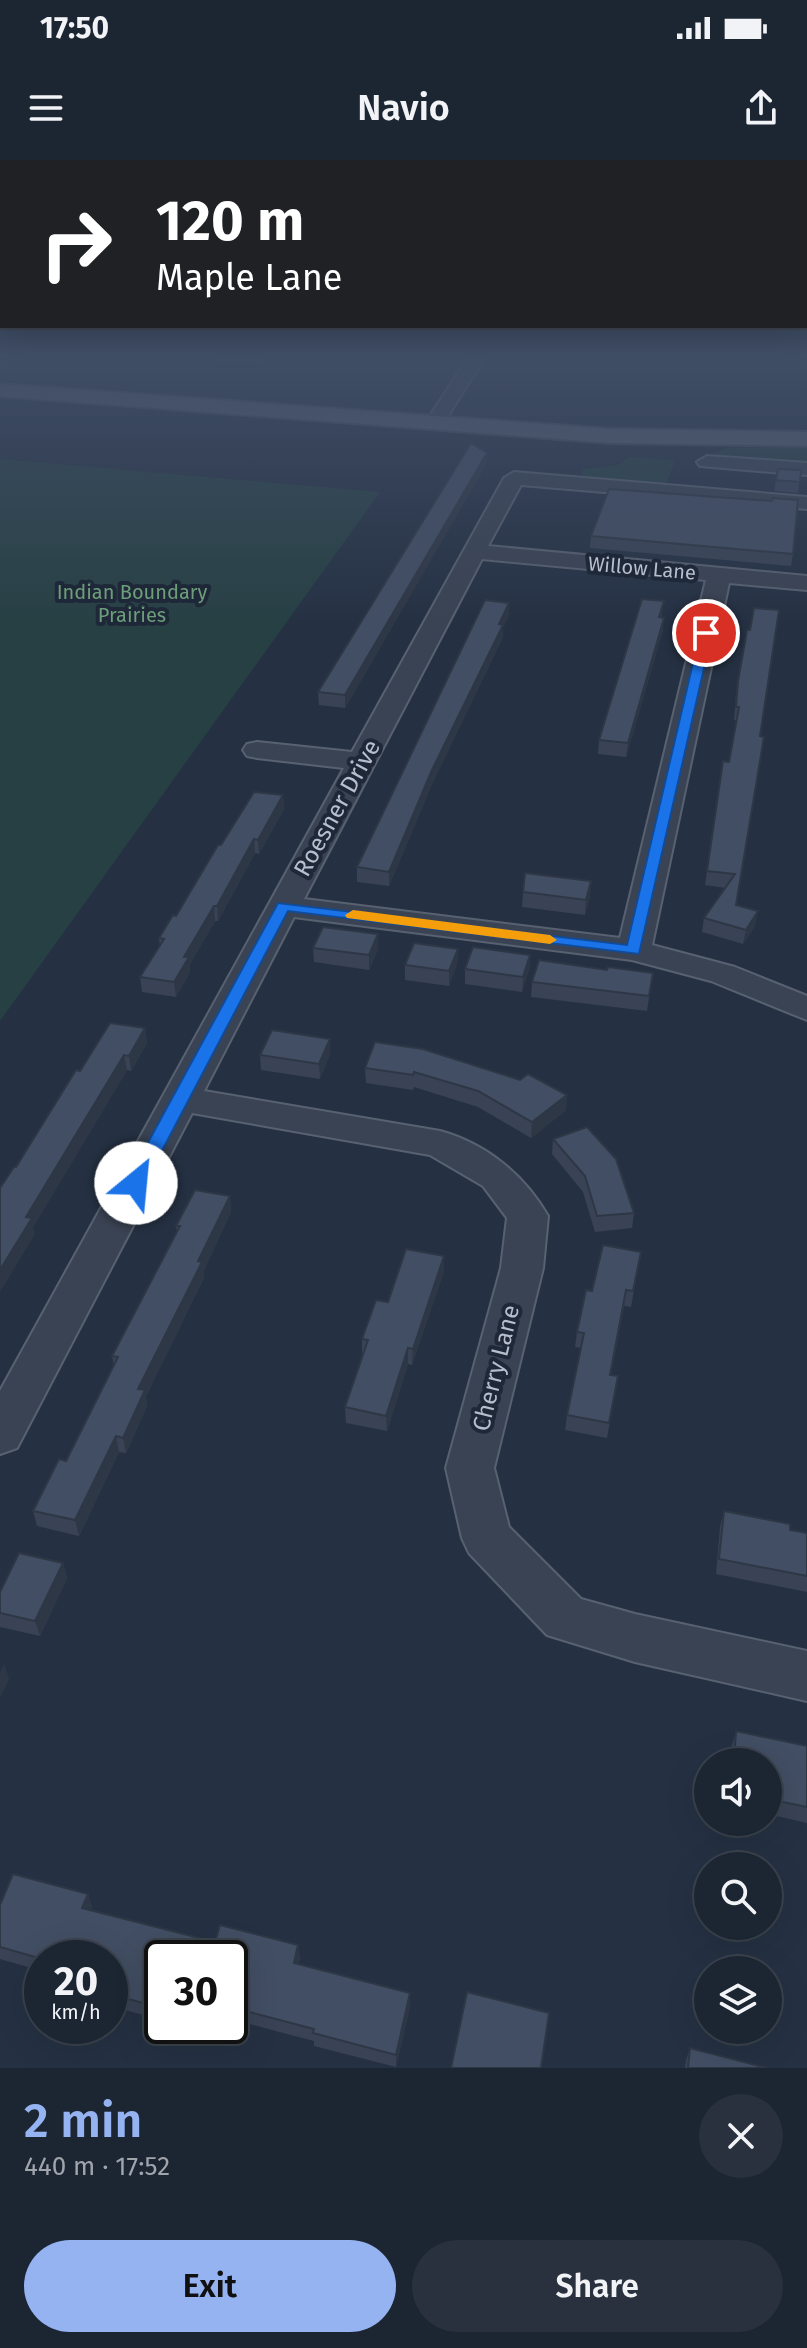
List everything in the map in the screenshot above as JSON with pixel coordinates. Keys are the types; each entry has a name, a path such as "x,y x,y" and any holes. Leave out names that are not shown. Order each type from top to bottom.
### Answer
{"street":[{"path":"704,446 707,462 698,494 807,503"},
{"path":"707,462 807,469"},
{"name":"Roesner Drive","path":"0,1435 283,906 477,552 514,478 698,494"},
{"name":"Willow Lane","path":"477,552 807,583"},
{"path":"634,950 719,575"},
{"path":"257,750 362,762"},
{"path":"283,906 634,950 723,974 807,1009"},
{"name":"Cherry Lane","path":"181,1099 440,1144 497,1176 528,1216 522,1268 470,1468 487,1538 565,1618 635,1638 807,1676"}],"green space":[{"path":"807,447 807,467 715,458 714,454 726,448"},
{"path":"629,457 675,461 666,484 581,478 583,469 618,465"},
{"name":"Indian Boundary Prairies","path":"0,459 380,492 0,1021"}],"building":[{"path":"469,446 476,446 487,453 345,695 318,692"},
{"path":"778,469 801,470 800,482 776,480"},
{"path":"609,489 772,501 773,498 798,500 793,554 591,536"},
{"path":"642,599 664,601 659,617 664,618 628,743 599,740"},
{"path":"485,600 509,603 499,624 503,625 432,770 389,872 357,867"},
{"path":"754,608 779,610 760,736 764,737 736,905 758,911 746,930 704,918 735,874 707,871 723,761 729,762 739,707 736,707 738,681"},
{"path":"254,792 283,795 184,957 189,957 174,982 140,977 164,939 159,938 173,915 176,916"},
{"path":"525,873 591,881 586,900 523,892"},
{"path":"323,927 378,934 369,955 313,948"},
{"path":"414,943 458,949 449,971 405,965"},
{"path":"473,947 530,955 523,977 465,969"},
{"path":"539,960 653,973 649,996 532,982"},
{"path":"110,1023 145,1028 129,1056 124,1055 26,1217 32,1218 0,1270 0,1188"},
{"path":"272,1030 330,1039 319,1064 260,1055"},
{"path":"375,1042 423,1049 520,1080 528,1074 567,1095 532,1122 478,1091 414,1072 413,1075 365,1068"},
{"path":"587,1127 616,1159 634,1213 597,1216 585,1176 553,1139"},
{"path":"195,1190 230,1196 198,1261 202,1262 138,1389 145,1390 123,1438 116,1436 75,1520 33,1511 59,1459 66,1461 118,1357 112,1356 180,1226 176,1226"},
{"path":"603,1245 641,1252 633,1291 626,1290 610,1375 618,1376 609,1423 567,1415 584,1333 577,1332 586,1290 592,1291"},
{"path":"406,1249 444,1256 413,1349 408,1348 386,1416 345,1407 368,1340 362,1339 376,1300 388,1302"},
{"path":"724,1511 790,1524 790,1530 807,1533 807,1576 719,1559"},
{"path":"19,1553 63,1563 35,1621 0,1613 0,1592"},
{"path":"736,1731 807,1746 807,1807 782,1802 782,1748 735,1748"},
{"path":"13,1874 88,1894 82,1908 207,1940 144,1940 144,2003 128,1999 128,1940 24,1940 24,1954 0,1947 0,1905"},
{"path":"220,1925 298,1945 294,1963 410,1993 396,2055 313,2033 314,2029 248,2012 248,1940 216,1940"},
{"path":"467,1992 549,2013 541,2068 451,2068"},
{"path":"690,2048 767,2068 688,2068"}],"slow traffic":[{"path":"353,915 550,940"}],"route":[{"path":"136,1183 283,906 634,950 706,633"}]}
